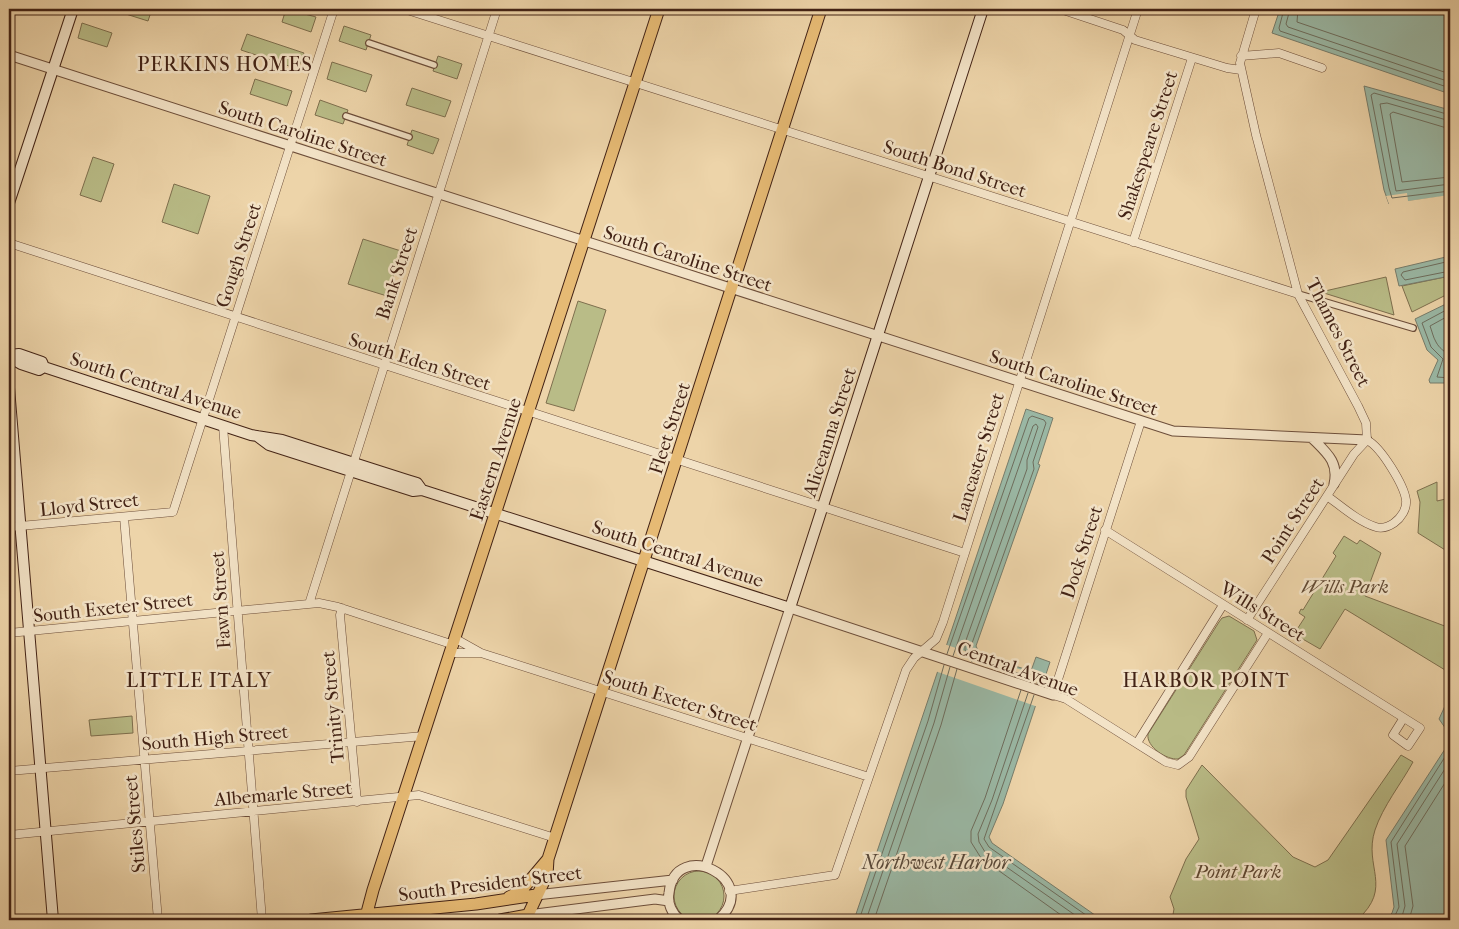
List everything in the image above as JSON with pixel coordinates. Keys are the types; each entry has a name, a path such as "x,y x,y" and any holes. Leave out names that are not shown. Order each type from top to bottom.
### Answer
{"main road":[{"path":"9,203 73,9"},
{"name":"Eastern Avenue","path":"366,918 659,9"},
{"name":"Fleet Street","path":"528,918 536,895 547,875 548,858 821,9"},
{"name":"Aliceanna Street","path":"790,608 983,9"},
{"name":"South Central Avenue","path":"9,356 20,364 39,370 44,367 223,426 257,436 282,440 352,467 417,483 422,490 790,608"},
{"path":"9,388 53,920"},
{"name":"Fleet Street","path":"505,899 521,890 548,858"},
{"name":"South President Street","path":"311,920 366,918 536,895"},
{"name":"South President Street","path":"500,920 528,918"}],"street":[{"name":"Gough Street","path":"173,512 334,9"},
{"name":"South Bond Street","path":"404,9 1069,222 1413,328"},
{"name":"Bank Street","path":"309,604 496,9"},
{"path":"1060,9 1123,30 1135,40 1192,58 1241,70"},
{"name":"Lancaster Street","path":"730,891 835,875 906,670 938,634 1138,9"},
{"name":"Thames Street","path":"1256,9 1241,56 1241,70 1298,294 1358,406 1366,423 1367,440"},
{"path":"369,44 434,65"},
{"path":"1241,56 1279,53 1322,68"},
{"name":"South Caroline Street","path":"9,55 1173,431 1367,440"},
{"name":"Shakespeare Street","path":"1133,242 1192,58"},
{"path":"346,116 409,137"},
{"name":"South Eden Street","path":"9,243 234,318 965,553"},
{"name":"Dock Street","path":"1049,693 1141,421"},
{"name":"Fawn Street","path":"223,426 262,920"},
{"path":"1312,438 1334,464 1337,472 1334,484"},
{"path":"1327,496 1374,527 1385,527 1400,518 1405,508 1406,498 1383,454 1375,444 1367,440"},
{"name":"Point Street","path":"1247,620 1354,454 1367,440"},
{"name":"Lloyd Street","path":"9,527 21,528 173,512"},
{"name":"Stiles Street","path":"124,517 158,920"},
{"name":"Wills Street","path":"1105,530 1403,719"},
{"name":"South Exeter Street","path":"9,634 133,620 321,603 342,608 453,646 481,653 869,777"},
{"path":"1137,743 1224,605"},
{"name":"Trinity Street","path":"342,608 340,615 357,802"},
{"name":"South Central Avenue","path":"790,608 922,650"},
{"name":"Aliceanna Street","path":"706,866 790,608"},
{"name":"Central Avenue","path":"922,650 1066,699 1166,762 1178,764 1189,757 1268,633"},
{"name":"South Exeter Street","path":"453,646 481,653"},
{"name":"South High Street","path":"9,771 424,736"},
{"name":"Albemarle Street","path":"9,835 419,795 555,838"},
{"path":"680,920 673,913 669,901 673,880 687,868 706,866 722,876 730,891 727,909 718,920"},
{"name":"South President Street","path":"536,895 673,880"},
{"name":"South President Street","path":"528,918 655,899 669,901"}],"green space":[{"path":"110,9 152,9 148,21"},
{"path":"286,9 316,17 311,32 282,22"},
{"path":"82,23 112,33 107,47 78,38"},
{"path":"344,26 371,35 366,50 339,41"},
{"path":"247,34 304,53 298,69 241,50"},
{"path":"438,56 462,64 457,79 433,71"},
{"path":"332,62 372,75 366,92 327,79"},
{"path":"255,79 292,91 287,106 250,94"},
{"path":"412,88 451,101 445,117 406,105"},
{"path":"320,100 348,110 343,124 315,115"},
{"path":"412,130 439,139 433,154 407,145"},
{"path":"93,157 114,164 101,202 80,195"},
{"path":"174,184 210,196 198,234 162,222"},
{"path":"363,239 401,251 387,296 348,284"},
{"path":"1450,276 1450,293 1412,312 1402,286"},
{"path":"1386,277 1394,315 1324,293 1325,291"},
{"path":"578,301 606,310 574,411 546,403"},
{"path":"1437,482 1437,501 1450,498 1450,553 1418,533 1420,502 1417,491"},
{"name":"Wills Park","path":"1344,536 1357,544 1360,540 1381,553 1365,596 1450,628 1450,673 1345,609 1320,649 1294,634 1305,617 1299,613 1301,609 1303,610 1336,556 1333,553"},
{"path":"1229,616 1254,631 1257,640 1184,755 1178,759 1173,759 1163,755 1150,744 1148,734 1219,622 1222,618"},
{"path":"132,716 133,733 91,736 89,720"},
{"name":"Point Park","path":"1401,755 1413,762 1378,821 1372,843 1376,887 1374,897 1368,908 1357,920 1172,920 1174,909 1170,897 1186,859 1199,839 1186,797 1186,790 1202,765 1293,857 1315,867 1328,860"},
{"path":"699,871 713,875 720,882 724,896 720,910 713,917 699,921 685,917 678,910 674,896 678,882 685,875"}],"water":[{"path":"1280,9 1438,9 1450,13 1450,94 1272,33"},
{"path":"1364,86 1450,110 1450,202 1449,196 1389,204 1384,190"},
{"path":"1450,256 1450,276 1399,286 1395,269"},
{"path":"1450,302 1450,383 1430,383 1429,380 1438,360 1427,350 1415,319"},
{"name":"Northwest Harbor","path":"1026,409 1053,418 1038,464 1040,465 976,646 980,655 1031,671 1036,657 1050,662 1003,804 989,837 992,843 1102,920 854,920"},
{"path":"1450,695 1450,920 1385,920 1392,913 1394,907 1386,840 1447,746 1448,732 1439,719"}],"pier":[{"path":"1407,193 1408,201 1449,195 1450,205 1447,198 1387,206 1389,204 1386,196"},
{"path":"944,644 1046,678 1038,707 935,671"}],"district":[{"name":"PERKINS HOMES","path":"225,64"},
{"name":"LITTLE ITALY","path":"199,680"},
{"name":"HARBOR POINT","path":"1206,680"}]}
